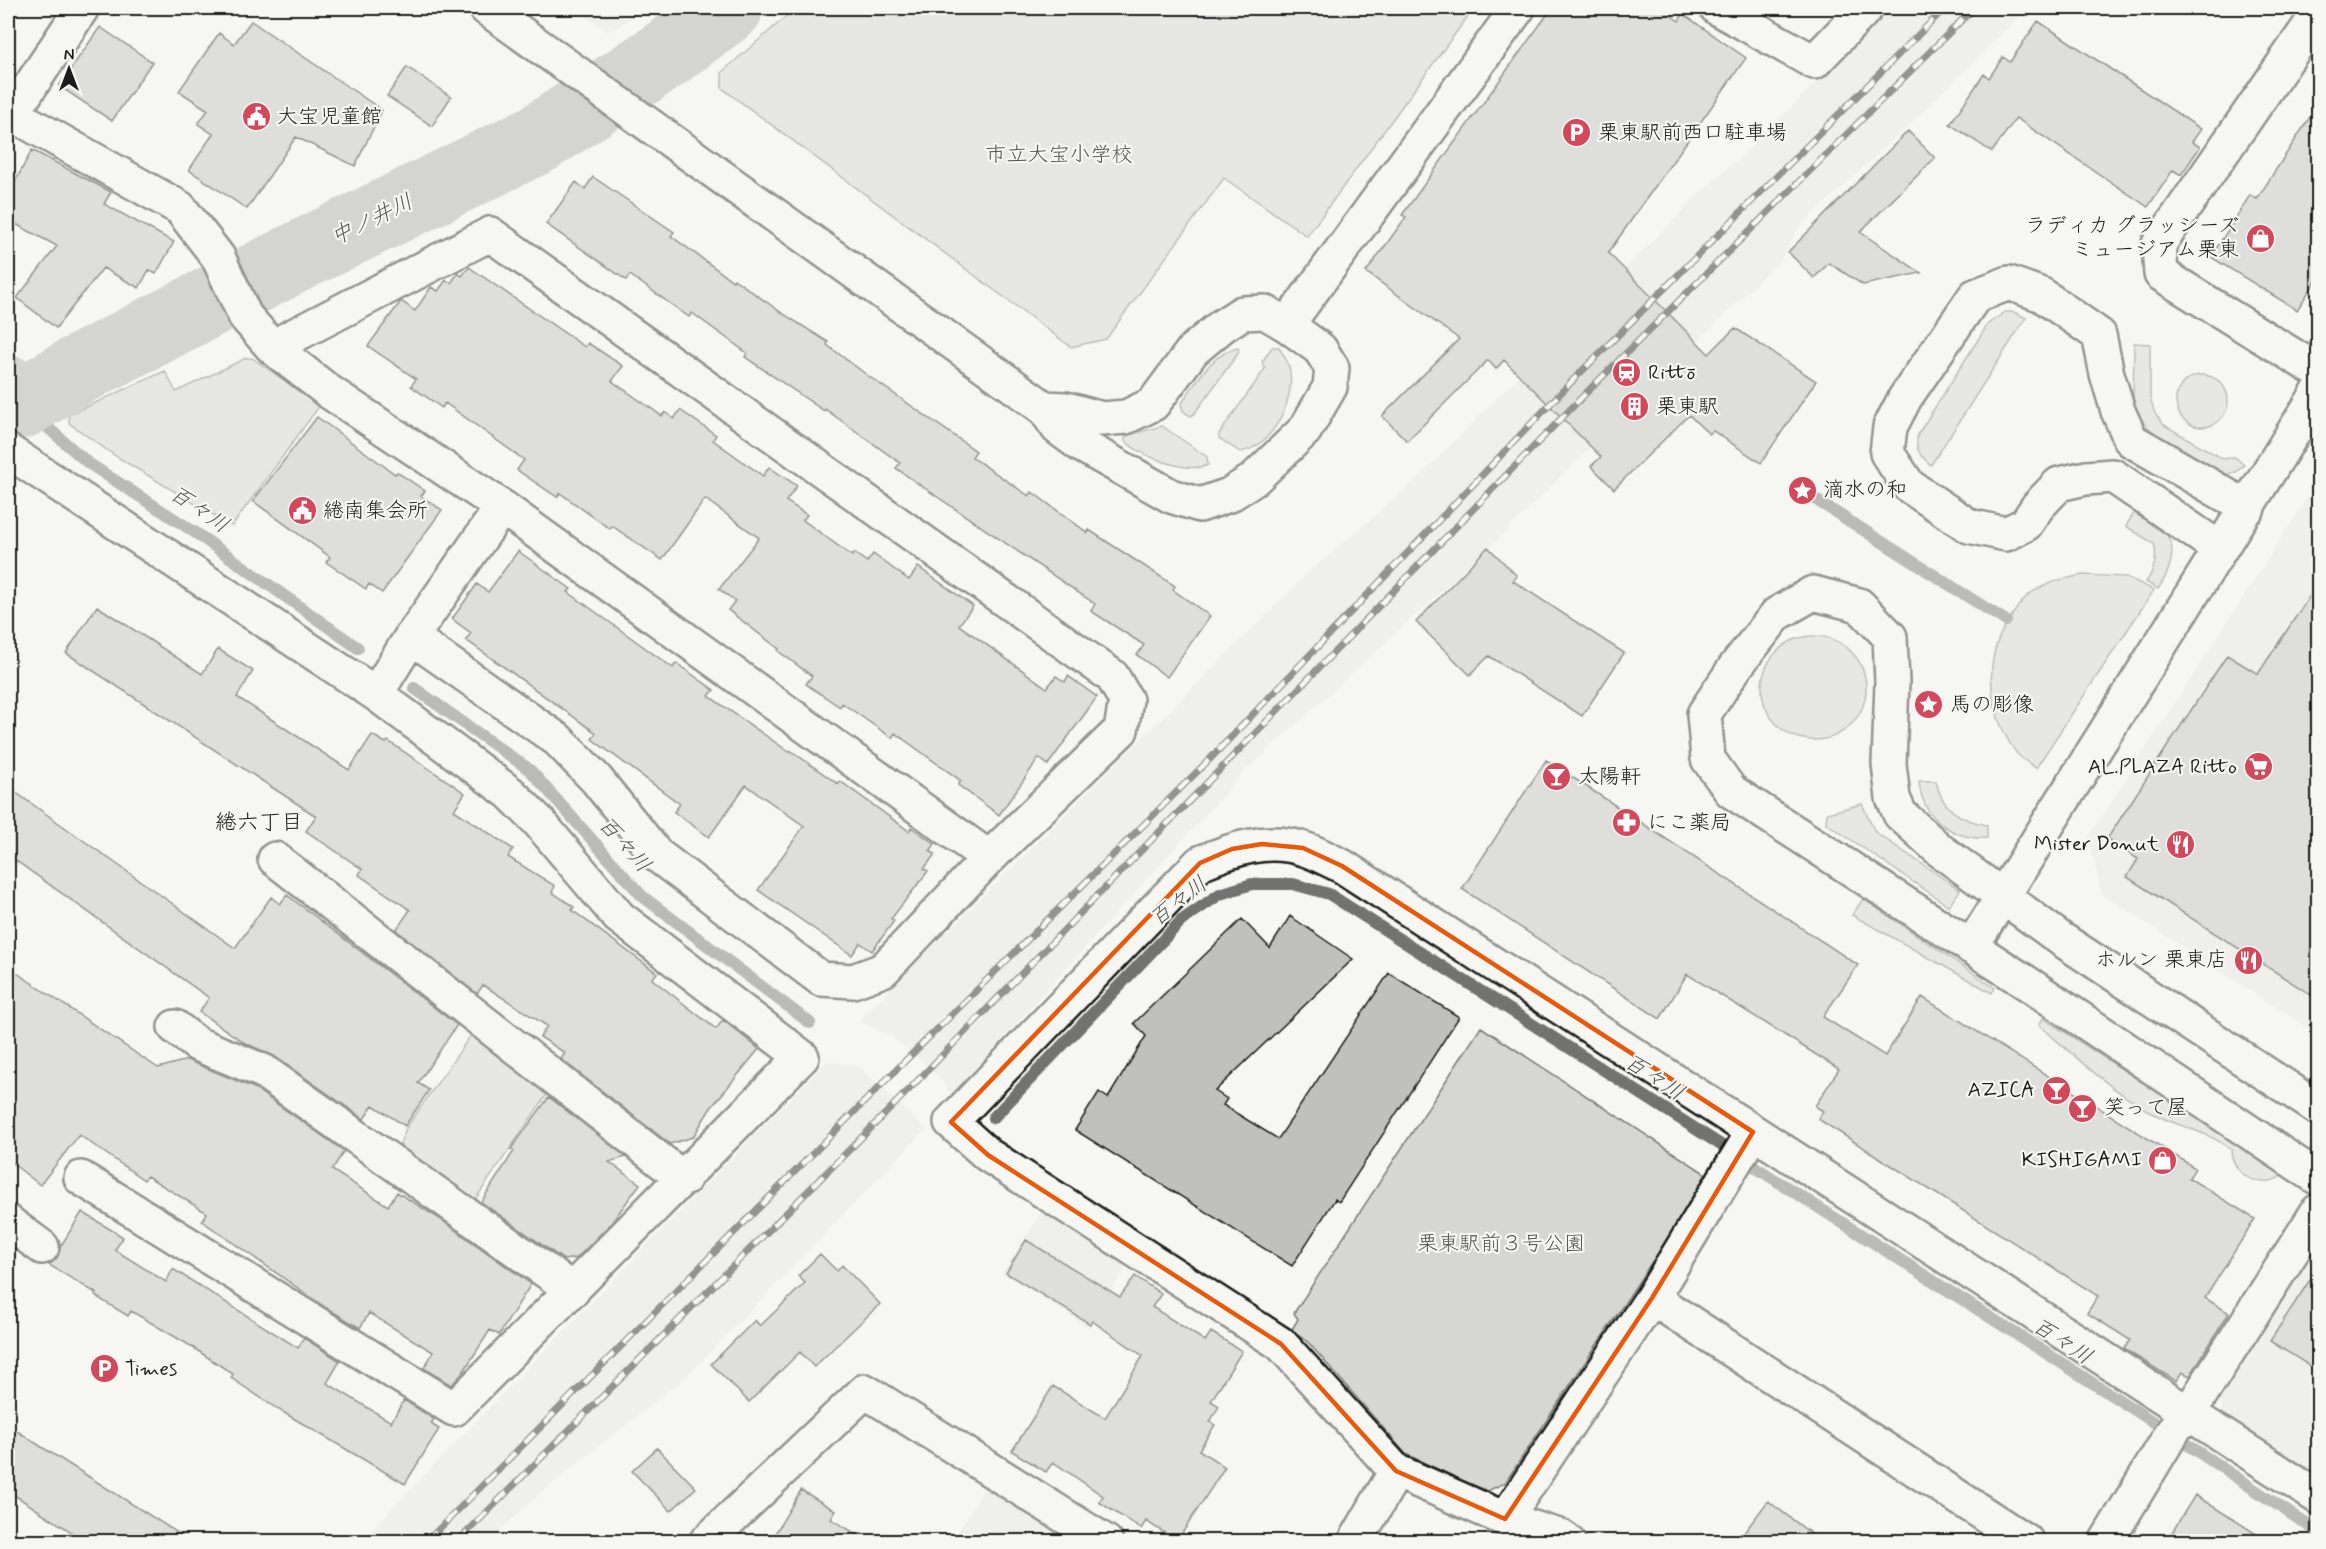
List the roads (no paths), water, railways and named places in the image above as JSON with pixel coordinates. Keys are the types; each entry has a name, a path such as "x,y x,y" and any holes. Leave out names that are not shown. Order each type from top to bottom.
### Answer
{"street":[{"path":"82,8 10,117 180,208 218,257 245,316 272,346 328,390 502,507 989,858"},
{"path":"486,8 640,116 1044,408 1058,428 1081,445 1172,496 1200,505 1229,495 1253,480 1305,430 1330,387 1332,368 1320,349 1287,325 1265,312 1242,313 1193,350 1153,404 1126,417 1102,419 1066,409 1044,408"},
{"path":"1287,325 1518,8"},
{"path":"1717,8 1814,62 1866,8"},
{"path":"2319,14 2159,244 2161,274 2319,371"},
{"path":"272,346 490,234 1112,676 1126,700 1121,730 989,858 883,970 853,981 821,979 657,855 596,779 558,740 411,637"},
{"path":"2220,549 2113,476 2086,478 2059,484 2038,506 2026,524 2006,534 1969,526 1909,486 1887,453 1890,427 1905,398 1975,296 2009,283 2042,295 2099,335 2118,411 2131,440 2248,508"},
{"path":"1971,947 2319,393"},
{"path":"8,451 376,694 510,793 539,822 619,917 802,1057 684,1179 454,1409 81,1178"},
{"path":"376,694 411,637 502,507"},
{"path":"2319,1108 2126,983 2003,897 1941,851 1900,814 1893,798 1889,764 1892,682 1890,637 1859,605 1813,593 1777,614 1736,666 1704,714 1708,759 1731,791 2319,1178"},
{"path":"1568,1542 1562,1537 1505,1519 1396,1471 1281,1344 987,1155 951,1122 1200,863 1232,849 1262,844 1303,848 1342,866 1745,1146 2177,1428 2319,1497"},
{"path":"276,860 684,1179"},
{"path":"175,1027 197,1044 262,1071 573,1290"},
{"path":"1505,1519 1652,1298 1745,1146"},
{"path":"2106,1542 2177,1428 2319,1211"},
{"path":"8,1222 42,1247"},
{"path":"1652,1298 2027,1542"},
{"path":"706,1542 865,1391 1106,1542"},
{"path":"1355,1542 1396,1471"}],"waterway":[{"name":"中ノ井川","path":"8,390 21,404 78,370 293,259 538,139 662,57 728,8"},
{"name":"百々川","path":"21,404 88,463 193,531 358,648"},
{"path":"1810,496 2006,621"},
{"name":"百々川","path":"414,688 530,770 642,896 810,1023"},
{"name":"百々川","path":"993,1118 1181,921 1220,894 1252,884 1293,884 1329,894 2155,1423 2318,1532"}],"railway":[{"path":"426,1542 904,1062 1211,758 1576,377 1945,8"},
{"path":"457,1542 889,1110 1587,392 1974,8"}],"place":[{"name":"大宝児童館","path":"256,117"},
{"name":"栗東駅前西口駐車場","path":"1577,133"},
{"name":"ラディカ グラッシーズ ミュージアム栗東","path":"2260,238"},
{"name":"Rittō","path":"1627,373"},
{"name":"栗東駅","path":"1635,407"},
{"name":"滴水の和","path":"1802,490"},
{"name":"綣南集会所","path":"302,511"},
{"name":"馬の彫像","path":"1929,705"},
{"name":"AL.PLAZA Ritto","path":"2258,767"},
{"name":"太陽軒","path":"1557,777"},
{"name":"にこ薬局","path":"1626,823"},
{"name":"Mister Donut","path":"2180,844"},
{"name":"ホルン 栗東店","path":"2248,960"},
{"name":"AZICA","path":"2056,1090"},
{"name":"笑って屋","path":"2083,1108"},
{"name":"KISHIGAMI","path":"2163,1160"},
{"name":"Times","path":"104,1369"}],"district":[{"name":"綣六丁目","path":"259,823"}],"park label":[{"name":"市立大宝小学校","path":"1059,155"},
{"name":"栗東駅前３号公園","path":"1501,1244"}]}
